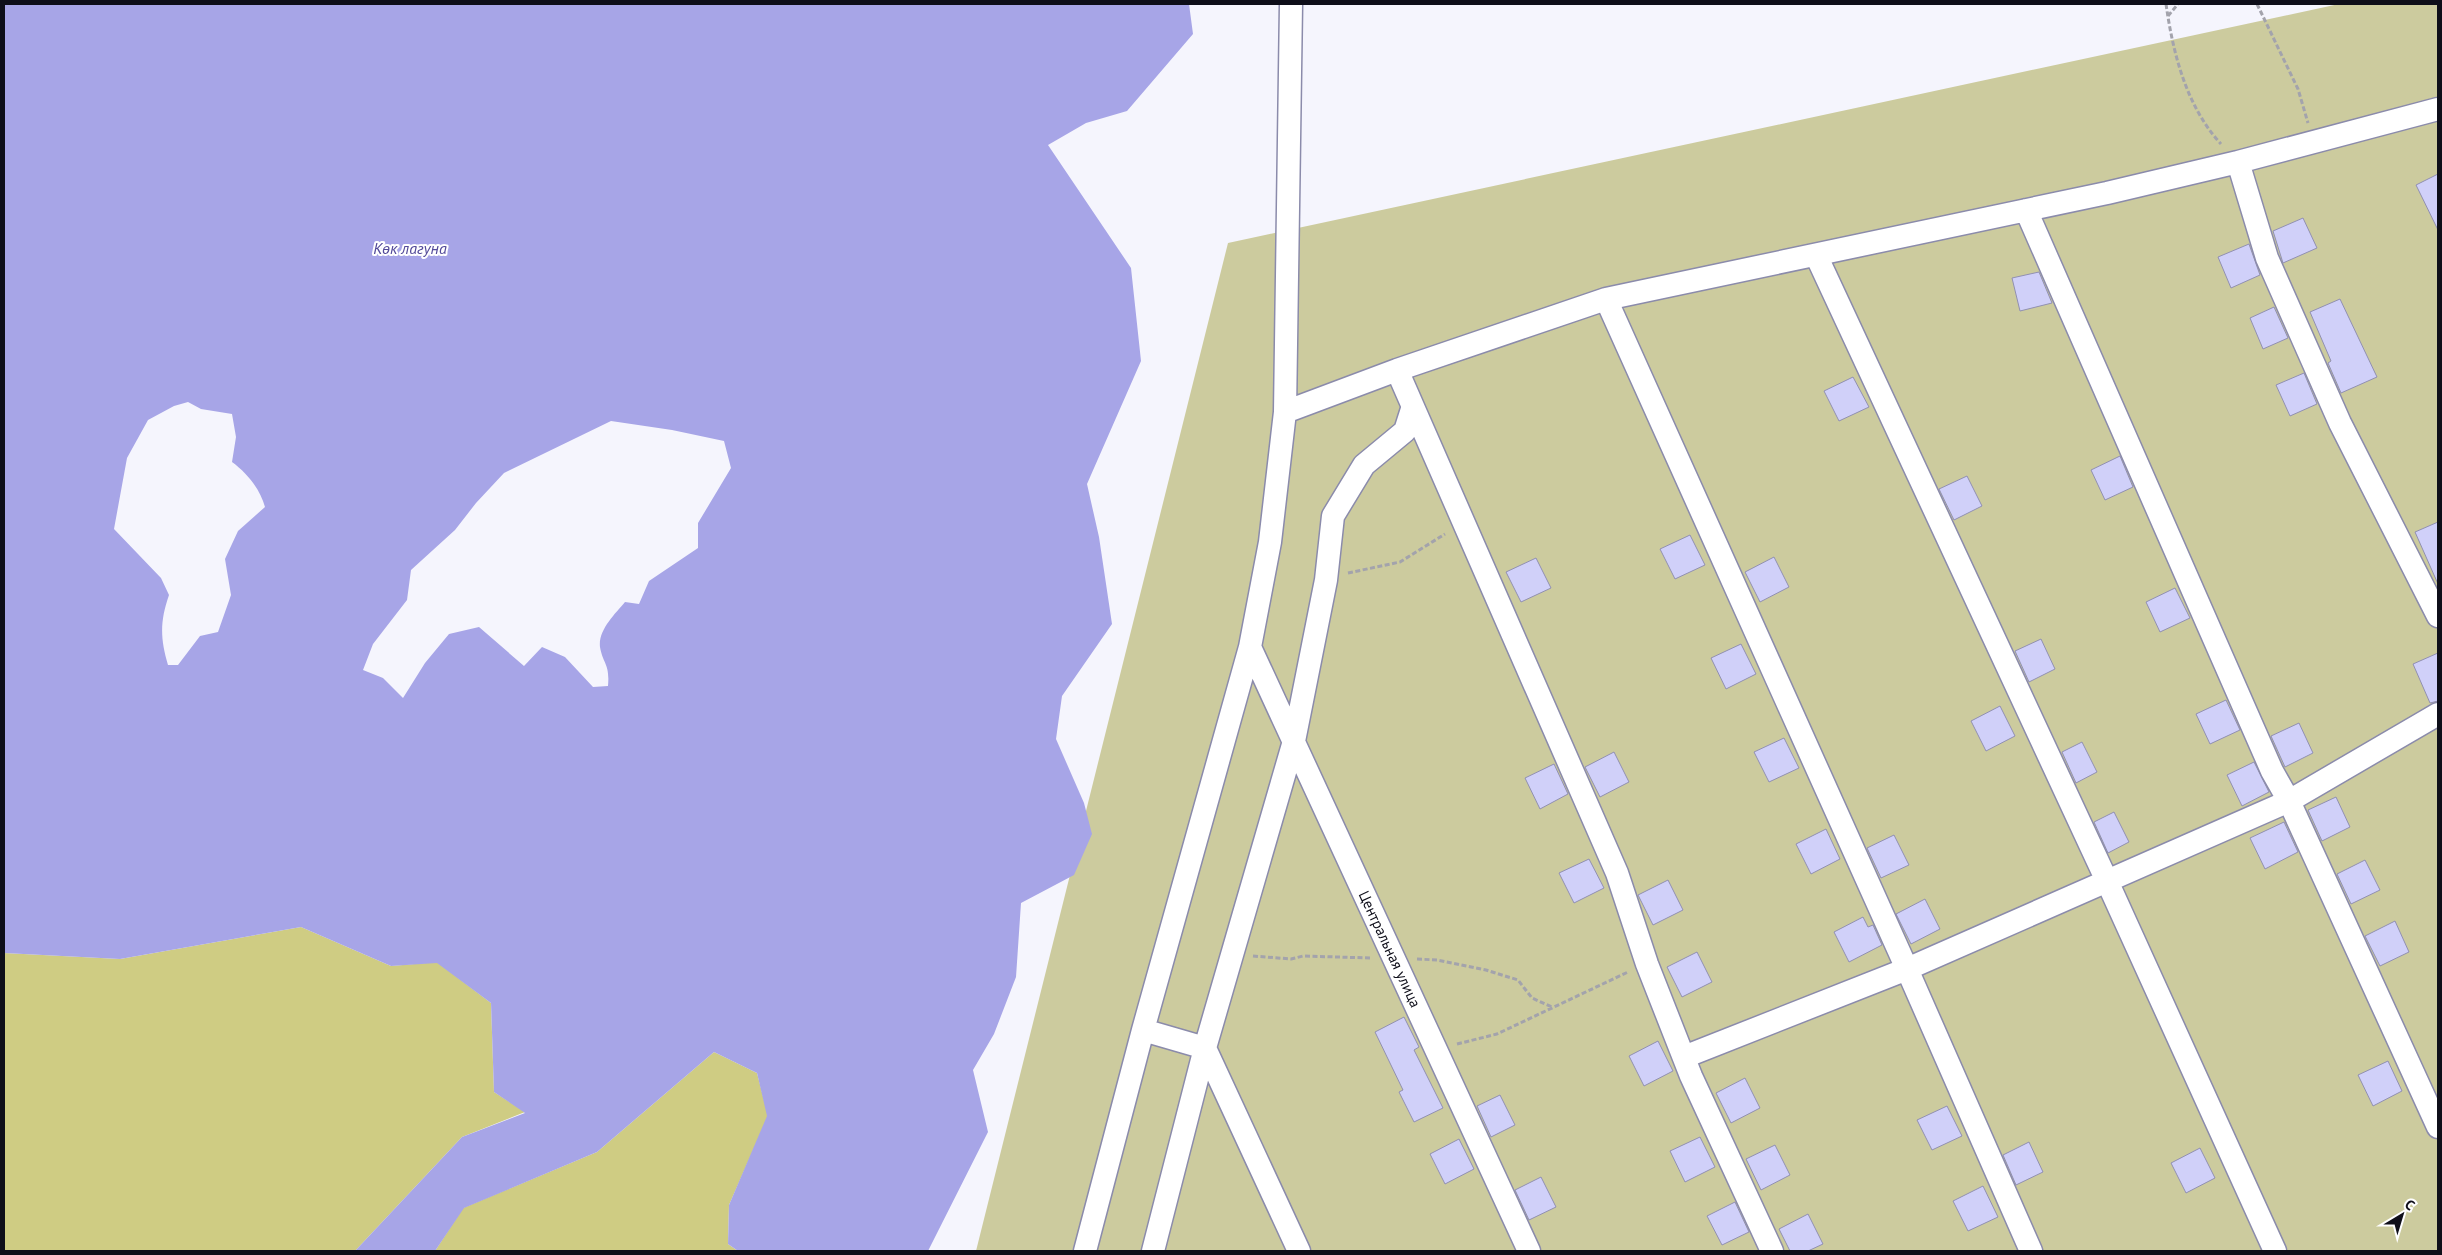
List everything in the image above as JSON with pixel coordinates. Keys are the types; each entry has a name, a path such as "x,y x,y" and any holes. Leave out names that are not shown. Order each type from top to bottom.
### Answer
{"street":[{"path":"1085,1251 1143,1030 1250,647 1270,542 1285,412 1292,4"},
{"path":"1285,412 1396,370 1606,299 2026,210 2238,162 2313,142 2436,116"},
{"path":"2238,162 2267,258 2332,406 2438,616"},
{"path":"2026,210 2268,762 2289,801 2438,1127"},
{"path":"1816,255 2107,881 2275,1251"},
{"path":"1606,299 1907,969 2031,1251"},
{"path":"1396,370 1462,524 1617,873 1647,964 1684,1057 1772,1251"},
{"path":"1153,1251 1205,1048 1294,741 1326,580 1333,516 1364,465 1405,431 1412,409"},
{"name":"Центральная улица","path":"1250,647 1529,1251"},
{"path":"1684,1057 1907,969 2289,801 2438,714"},
{"path":"1143,1030 1205,1048 1299,1251"}],"path":[{"path":"2166,4 2181,76 2206,128 2238,162"},
{"path":"2168,17 2178,4"},
{"path":"2257,4 2298,89 2313,142"},
{"path":"1326,580 1351,572 1400,562 1462,524"},
{"path":"1437,1049 1497,1034 1647,964"}],"green space":[{"path":"2339,4 2438,4 2438,1251 976,1251 1228,243"}],"shaded area":[{"path":"301,927 391,966 437,962 491,1003 494,1092 525,1112 462,1137 355,1251 4,1251 4,953 120,959"},
{"path":"714,1052 757,1073 768,1116 729,1205 728,1244 738,1251 435,1251 463,1208 597,1152"}],"water":[{"name":"Көк лагуна","path":"4,4 1189,4 1193,34 1127,111 1086,123 1048,145 1131,268 1141,361 1087,484 1099,537 1112,624 1062,696 1056,739 1084,803 1092,834 1074,875 1021,903 1016,977 994,1034 973,1070 988,1132 928,1251 738,1251 728,1244 729,1205 767,1116 757,1073 714,1052 597,1152 464,1208 435,1251 355,1251 462,1137 525,1113 494,1092 491,1003 437,963 391,966 301,927 120,959 4,953","holes":["188,402 201,409 232,414 236,437 232,462 252,482 260,494 265,507 238,531 225,559 231,595 218,632 200,636 178,665 168,665 162,630 169,595 161,578 114,529 127,458 148,420 174,406","611,421 672,430 724,441 731,468 698,523 698,548 649,581 639,604 625,602 604,628 600,647 607,668 608,686 593,687 565,657 542,647 524,666 479,627 449,634 425,663 403,698 383,678 363,670 373,644 407,600 411,570 455,530 476,503 504,473"]}],"building":[{"path":"2438,174 2438,230 2416,185"},
{"path":"2303,218 2317,248 2283,263 2273,231"},
{"path":"2249,244 2260,275 2231,288 2218,257"},
{"path":"2039,272 2052,303 2020,311 2012,278"},
{"path":"2340,299 2377,377 2341,393 2328,363 2331,361 2310,312"},
{"path":"2274,307 2288,338 2263,349 2250,318"},
{"path":"2304,373 2317,404 2290,416 2276,385"},
{"path":"1853,377 1869,407 1839,421 1824,391"},
{"path":"2120,456 2133,487 2105,500 2091,470"},
{"path":"1967,476 1982,506 1954,520 1939,489"},
{"path":"2438,522 2438,584 2415,532"},
{"path":"1690,535 1705,565 1675,579 1660,549"},
{"path":"1774,557 1789,587 1760,602 1745,572"},
{"path":"1536,558 1551,588 1521,602 1506,572"},
{"path":"2175,588 2190,618 2160,632 2146,602"},
{"path":"2041,639 2055,669 2029,682 2015,651"},
{"path":"1741,644 1756,674 1726,689 1711,658"},
{"path":"2438,653 2438,701 2430,703 2413,664"},
{"path":"2226,700 2240,730 2210,744 2196,714"},
{"path":"2000,706 2015,736 1986,751 1971,721"},
{"path":"2299,723 2313,753 2285,767 2271,736"},
{"path":"1784,738 1799,768 1769,782 1754,752"},
{"path":"2082,742 2097,772 2076,783 2062,752"},
{"path":"1614,752 1629,782 1600,797 1585,767"},
{"path":"2254,762 2269,792 2242,806 2227,775"},
{"path":"1554,764 1568,794 1540,809 1525,778"},
{"path":"2336,797 2350,827 2322,841 2308,810"},
{"path":"2114,812 2129,842 2108,853 2094,822"},
{"path":"2284,822 2298,852 2265,869 2250,838"},
{"path":"1826,829 1840,859 1811,874 1796,844"},
{"path":"1894,835 1909,865 1881,878 1867,848"},
{"path":"1589,859 1604,888 1574,903 1559,873"},
{"path":"2365,860 2380,890 2351,904 2337,874"},
{"path":"1668,880 1683,910 1653,925 1638,895"},
{"path":"1925,899 1940,929 1911,944 1896,914"},
{"path":"1863,917 1868,927 1873,925 1882,945 1849,962 1834,932"},
{"path":"2395,921 2409,952 2380,966 2365,936"},
{"path":"1697,952 1712,982 1682,997 1667,967"},
{"path":"1404,1017 1419,1047 1414,1050 1443,1108 1414,1122 1399,1092 1403,1090 1375,1032"},
{"path":"1658,1041 1673,1071 1644,1086 1629,1056"},
{"path":"2388,1061 2402,1091 2373,1106 2358,1075"},
{"path":"1745,1078 1760,1108 1731,1123 1716,1093"},
{"path":"1500,1095 1515,1125 1491,1137 1477,1106"},
{"path":"1947,1106 1962,1136 1932,1150 1917,1120"},
{"path":"1700,1137 1715,1167 1685,1182 1670,1151"},
{"path":"1459,1139 1474,1169 1445,1184 1430,1154"},
{"path":"2029,1142 2043,1172 2016,1185 2003,1155"},
{"path":"1775,1145 1790,1175 1761,1190 1746,1159"},
{"path":"2200,1148 2215,1178 2186,1193 2171,1163"},
{"path":"1541,1177 1556,1207 1529,1220 1515,1190"},
{"path":"1983,1186 1998,1217 1968,1231 1953,1201"},
{"path":"1735,1202 1749,1232 1722,1245 1707,1216"},
{"path":"1808,1214 1823,1244 1808,1251 1790,1251 1779,1229"}]}
